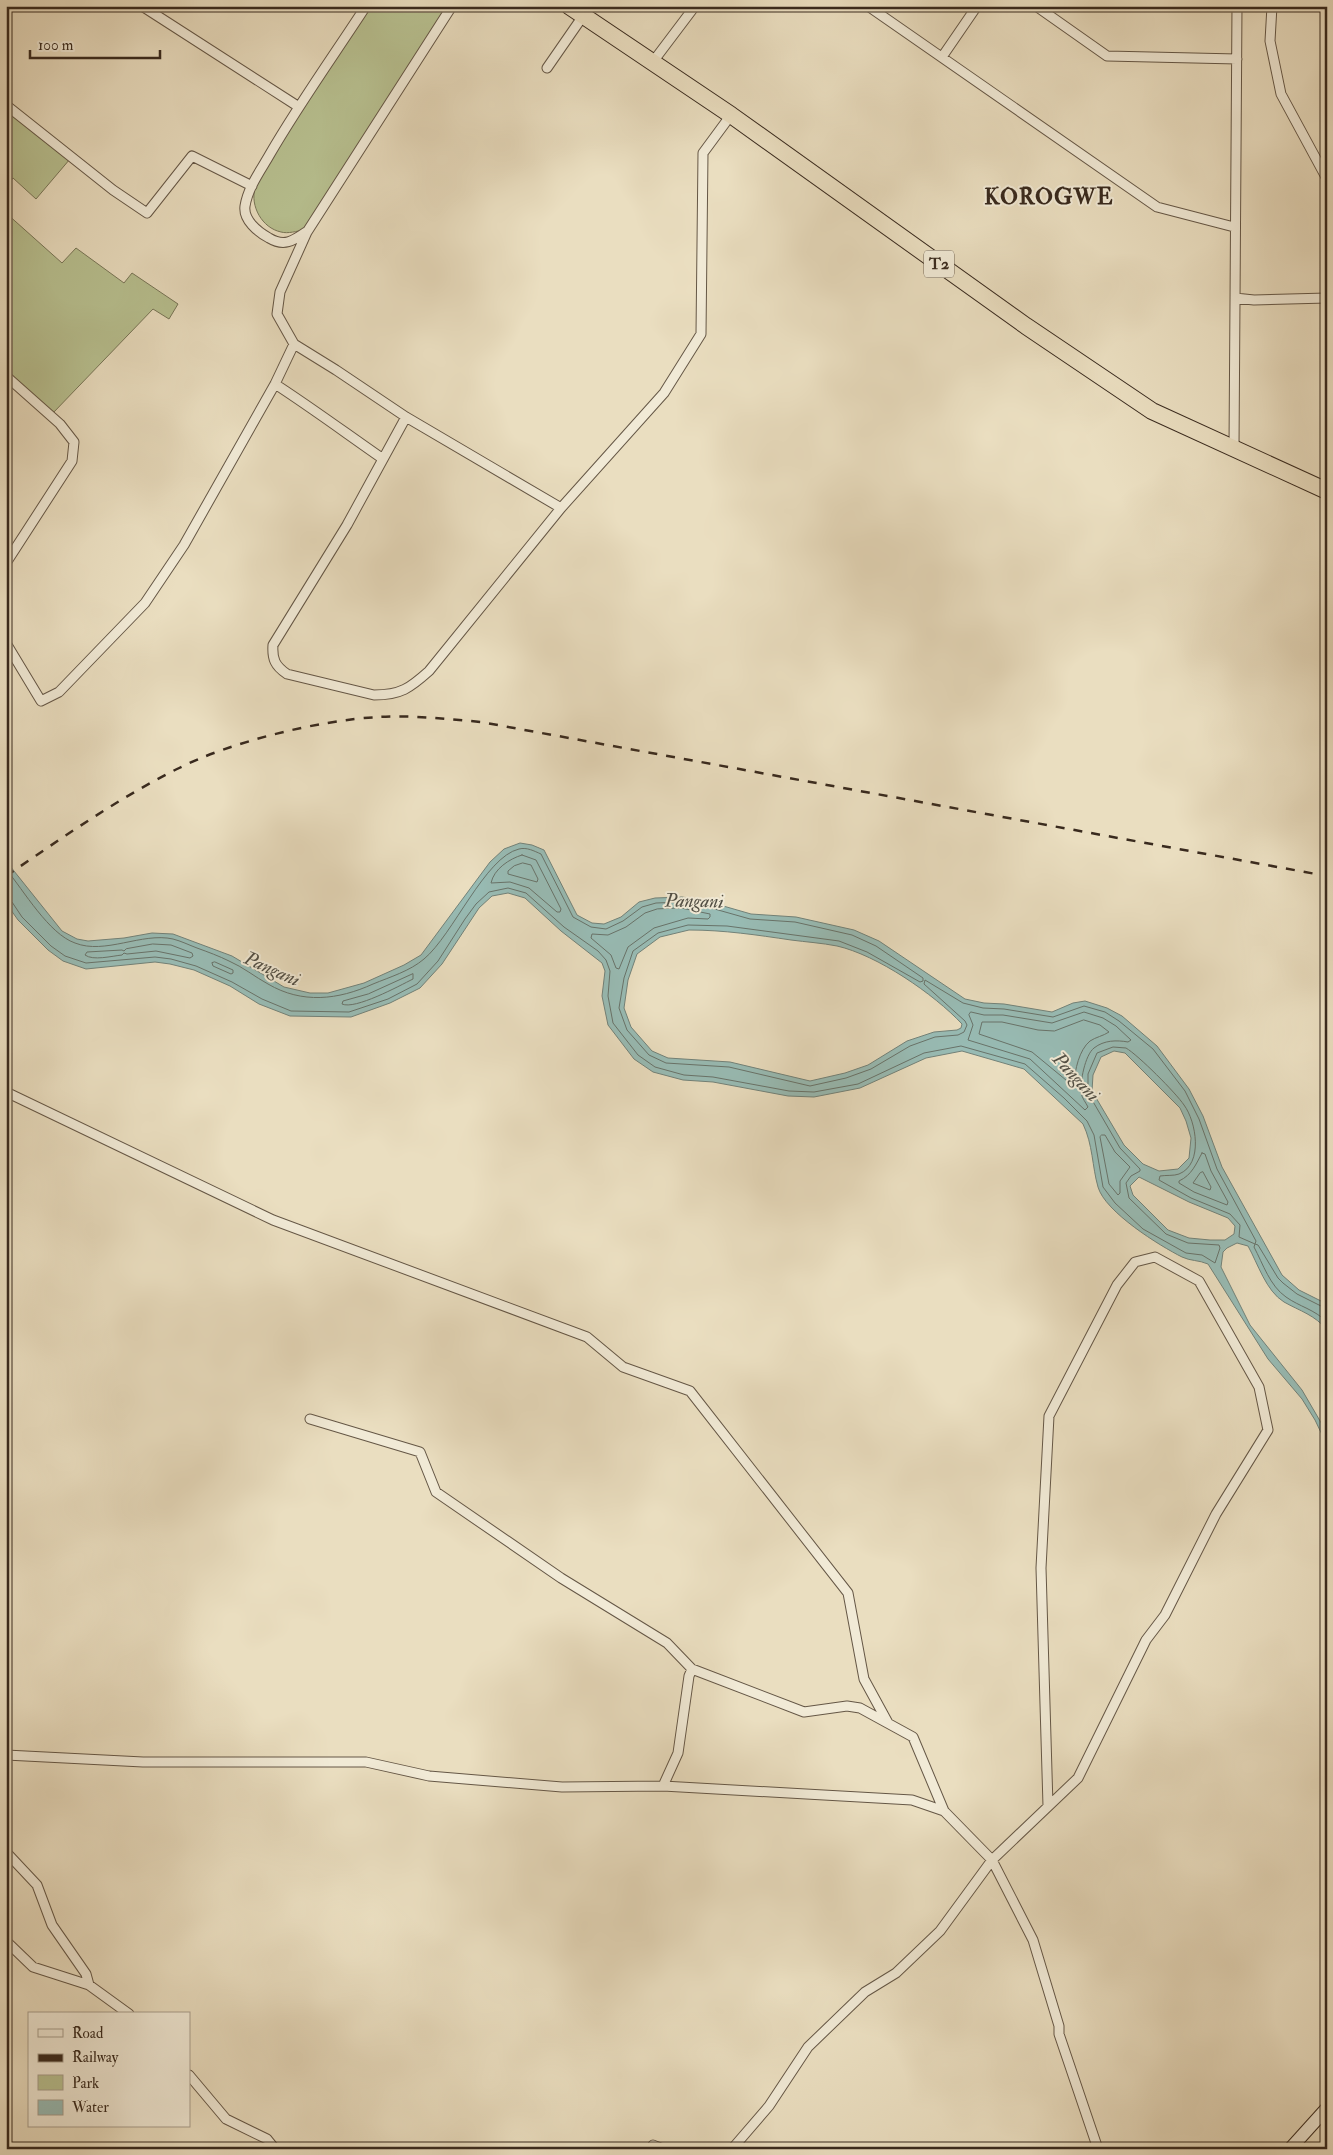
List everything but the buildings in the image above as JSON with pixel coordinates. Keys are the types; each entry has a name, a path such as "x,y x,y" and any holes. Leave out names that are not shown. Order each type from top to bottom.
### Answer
{"highway":[{"name":"T2","path":"569,6 731,115 1026,326 1144,405 1327,491"}],"main road":[{"path":"1290,2149 1327,2108"}],"street":[{"path":"142,6 300,107"},
{"path":"306,232 289,244 276,242 258,232 250,222 245,208 252,186 300,107 366,6"},
{"path":"452,6 306,232 280,292 277,314 294,344 406,417 561,508"},
{"path":"868,6 1157,207 1234,227"},
{"path":"942,57 977,6"},
{"path":"1036,6 1107,56 1237,59"},
{"path":"1234,448 1237,6"},
{"path":"1272,6 1270,42 1282,94 1327,179"},
{"path":"652,63 690,8"},
{"path":"547,68 583,16"},
{"path":"6,105 113,190 146,213 192,156 252,186"},
{"path":"406,417 347,525 273,645 272,655 277,668 287,674 374,695 388,695 410,688 429,671 561,508 664,393 701,334 703,153 731,115"},
{"path":"1235,298 1254,300 1327,298"},
{"path":"6,643 41,701 59,692 145,603 184,545 275,384 294,344"},
{"path":"6,376 60,424 74,442 72,461 6,562"},
{"path":"275,384 330,420 383,459"},
{"path":"6,1092 273,1220 587,1337 623,1367 690,1391 848,1593 864,1679 888,1723"},
{"path":"732,2149 769,2106 808,2047 865,1992 896,1973 940,1931 992,1860 1078,1778 1146,1640 1165,1615 1216,1514 1268,1430 1260,1387 1199,1281 1156,1257 1135,1262 1116,1285 1049,1416 1041,1568 1048,1806"},
{"path":"310,1419 420,1452 436,1492 561,1578 667,1644 692,1669 804,1712 847,1706 860,1708 913,1737 944,1811 992,1860 1034,1940 1059,2026 1059,2034 1098,2149"},
{"path":"663,1786 678,1753 689,1676 692,1669"},
{"path":"6,1755 143,1762 366,1762 429,1776 562,1786 663,1786 912,1800 944,1811"},
{"path":"6,1852 37,1885 52,1925 86,1974 89,1985"},
{"path":"6,1941 33,1967 89,1985 126,2012"},
{"path":"190,2076 226,2119 267,2139 276,2149"},
{"path":"653,2145 663,2149"}],"green space":[{"path":"370,6 447,6 304,230 287,233 274,230 263,221 256,209 254,195 256,184 297,117"},
{"path":"6,109 70,159 36,199 13,178 6,187"},
{"path":"6,213 62,263 76,248 124,283 132,273 178,304 169,319 153,309 53,413 6,371"}],"water":[{"name":"Pangani","path":"520,843 544,850 577,915 592,923 604,924 621,917 639,902 655,898 682,897 706,901 751,914 796,917 854,930 879,941 965,999 1052,1012 1073,1003 1085,1001 1107,1008 1122,1016 1157,1046 1189,1089 1203,1116 1222,1167 1282,1275 1299,1290 1327,1304 1327,1330 1312,1317 1284,1302 1272,1291 1248,1246 1237,1243 1223,1252 1221,1267 1250,1325 1302,1390 1327,1433 1327,1445 1302,1399 1268,1359 1208,1264 1185,1258 1172,1252 1134,1227 1111,1207 1098,1187 1089,1140 1083,1124 1024,1069 962,1051 926,1058 860,1088 814,1097 788,1096 713,1082 683,1080 653,1072 634,1059 608,1025 602,996 605,971 602,963 561,931 525,898 508,893 492,896 479,908 442,964 420,988 390,1003 351,1017 290,1016 259,1004 230,986 194,970 170,964 155,962 86,969 63,961 48,950 18,920 6,903 6,861 62,931 77,939 88,941 152,933 173,934 232,956 284,987 310,993 328,993 364,983 421,955 490,862 504,849","holes":["689,930 753,935 831,945 853,951 887,967 921,989 950,1012 962,1024 961,1028 934,1032 907,1041 868,1065 845,1073 810,1081 730,1062 668,1058 652,1051 631,1027 624,1008 628,980 637,954 660,937","1114,1051 1125,1053 1180,1108 1191,1138 1189,1158 1178,1169 1159,1171 1143,1164 1124,1145 1092,1091 1093,1075 1101,1057","1139,1177 1189,1202 1228,1218 1235,1226 1234,1234 1225,1240 1210,1240 1189,1238 1168,1230 1133,1195 1130,1186"]}],"railway":[{"path":"6,876 111,806 198,759 248,741 275,734 330,723 379,717 481,722 1327,876"}],"district":[{"name":"KOROGWE","path":"1049,197"}]}
